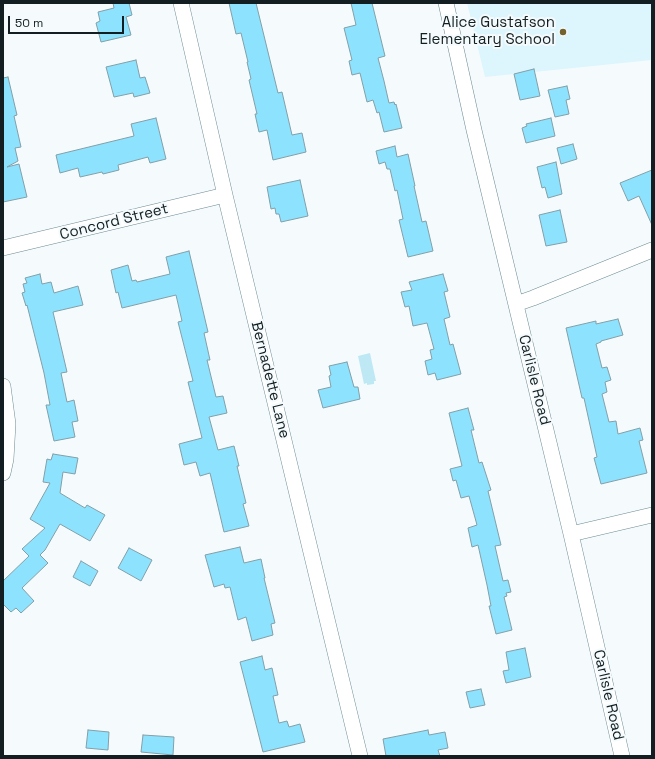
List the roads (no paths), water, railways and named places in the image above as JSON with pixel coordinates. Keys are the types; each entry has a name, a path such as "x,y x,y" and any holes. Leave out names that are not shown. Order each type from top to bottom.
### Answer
{"street":[{"name":"Bernadette Lane","path":"181,3 225,195 360,756"},
{"name":"Carlisle Road","path":"446,3 474,130 571,534 622,756"},
{"name":"Concord Street","path":"3,248 225,195"},
{"path":"516,304 652,250"},
{"path":"3,386 8,424 6,459 3,473"},
{"path":"571,534 652,515"}],"place":[{"name":"Alice Gustafson Elementary School","path":"563,32"}]}
